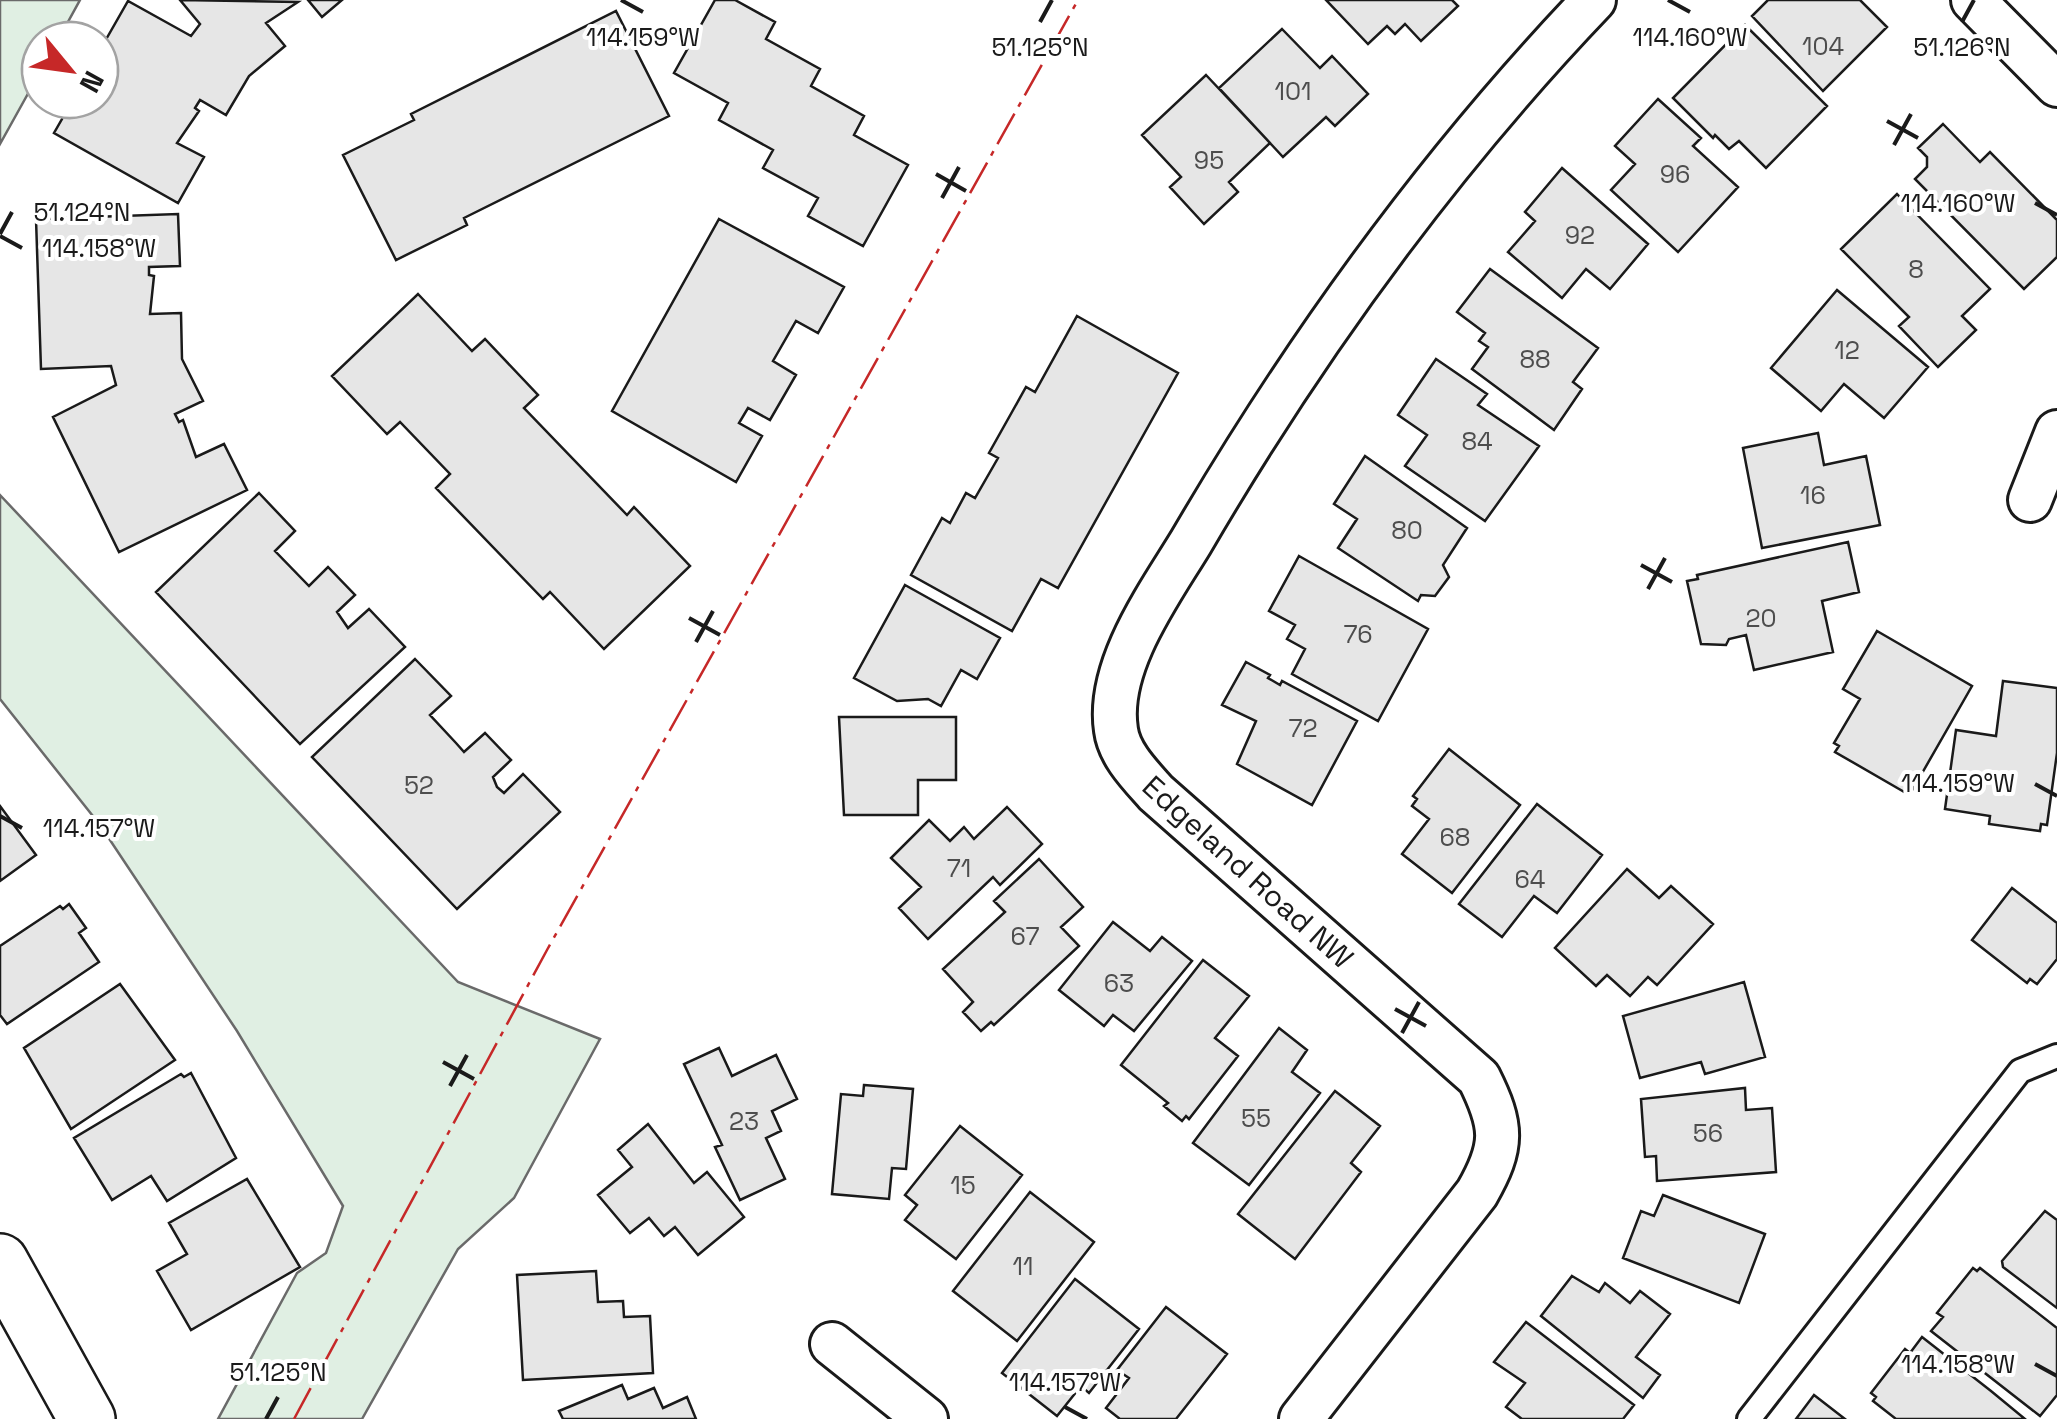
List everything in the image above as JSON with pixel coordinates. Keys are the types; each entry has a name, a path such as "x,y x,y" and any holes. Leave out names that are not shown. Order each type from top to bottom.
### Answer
{"street":[{"name":"Edgeland Road NW","path":"1301,1419 1477,1193 1497,1148 1499,1133 1493,1106 1478,1078 1156,793 1130,764 1116,731 1118,688 1162,591 1284,390 1374,260 1444,172 1594,0"},
{"path":"1973,0 2057,84"},
{"path":"2030,500 2057,432"},
{"path":"0,1262 88,1419"},
{"path":"832,1344 926,1419"}],"lane":[{"path":"1749,1419 2020,1071 2057,1056"}],"green space":[{"path":"0,0 80,0 69,20 20,20 20,108 0,144"},
{"path":"0,495 458,982 600,1039 514,1198 458,1249 362,1419 218,1419 297,1273 326,1253 343,1206 237,1031 100,825 0,699"}],"building":[{"path":"180,0 298,2 266,23 285,46 249,76 226,115 200,100 195,108 199,111 177,143 204,157 178,203 54,133 61,120 120,120 117,20 128,1 191,36 200,24"},
{"path":"308,0 342,0 322,17"},
{"path":"715,0 735,0 775,22 766,39 820,69 811,86 864,116 854,135 908,165 863,246 808,216 818,198 763,168 773,150 719,120 728,103 674,73"},
{"path":"1326,0 1452,0 1458,6 1421,41 1405,24 1395,34 1387,26 1368,44"},
{"path":"1768,0 1860,0 1887,27 1823,91 1752,16"},
{"path":"616,11 669,116 464,218 467,225 396,260 343,155 414,120 411,114"},
{"path":"1745,25 1827,106 1766,168 1739,141 1729,149 1715,135 1713,138 1673,98"},
{"path":"1282,29 1320,68 1332,56 1368,94 1335,126 1326,117 1283,157 1219,88"},
{"path":"1206,75 1270,143 1229,182 1238,192 1204,224 1170,187 1181,177 1142,135"},
{"path":"1658,99 1701,138 1693,146 1738,187 1678,252 1611,190 1635,164 1615,146"},
{"path":"1943,124 1980,162 1990,152 2057,220 2057,257 2024,289 1915,179 1927,167 1927,157 1918,148"},
{"path":"1562,168 1648,244 1610,289 1586,269 1562,298 1508,252 1535,221 1525,212"},
{"path":"1897,194 1990,289 1962,316 1976,330 1938,367 1899,326 1909,317 1841,249"},
{"path":"178,214 180,266 149,267 149,275 154,276 150,314 181,313 182,359 203,401 175,414 179,422 183,420 196,457 224,444 247,490 119,552 53,417 116,385 111,366 41,369 36,219"},
{"path":"719,219 844,287 818,333 796,321 773,361 796,375 770,420 748,408 739,423 762,436 736,482 612,411"},
{"path":"1490,269 1598,348 1573,382 1582,389 1554,430 1472,369 1488,347 1479,341 1485,333 1457,312"},
{"path":"1837,290 1928,367 1884,418 1844,384 1821,411 1771,368"},
{"path":"418,294 472,351 485,339 538,395 524,408 627,515 634,507 690,566 604,649 550,592 543,599 436,488 450,474 400,422 387,434 332,376"},
{"path":"1077,316 1178,373 1058,588 1041,579 1012,631 911,575 942,518 950,523 966,493 975,498 998,458 989,453 1026,387 1035,392"},
{"path":"1436,359 1487,394 1478,405 1539,446 1485,521 1405,466 1427,435 1398,415"},
{"path":"1818,433 1824,465 1866,456 1880,525 1762,548 1743,448"},
{"path":"1365,456 1467,528 1443,565 1449,577 1435,596 1421,595 1418,601 1338,548 1357,519 1334,504"},
{"path":"259,493 295,531 275,551 309,586 328,567 355,595 337,612 348,628 369,609 405,647 300,744 156,592"},
{"path":"1848,542 1859,592 1822,601 1833,652 1754,670 1746,635 1729,639 1726,645 1701,644 1687,581 1698,579 1697,575"},
{"path":"1299,556 1428,629 1378,721 1292,674 1305,649 1287,639 1295,625 1269,611"},
{"path":"905,585 1000,638 977,679 961,670 941,706 928,699 897,701 854,678"},
{"path":"1877,631 1972,686 1913,789 1909,786 1906,793 1835,752 1839,746 1834,743 1860,699 1843,689"},
{"path":"415,659 451,696 430,715 464,752 485,733 511,760 493,777 497,787 504,793 523,774 560,812 457,909 312,757"},
{"path":"1246,662 1280,685 1282,681 1357,721 1312,805 1237,764 1256,721 1222,705"},
{"path":"2003,681 2057,688 2057,753 2047,825 2041,824 2040,831 1989,824 1990,816 1945,809 1956,730 1996,736"},
{"path":"839,717 956,717 956,780 918,780 918,815 844,815"},
{"path":"1449,749 1520,805 1452,893 1402,854 1429,819 1412,806 1417,799 1413,796"},
{"path":"1537,804 1602,855 1557,913 1534,896 1502,937 1459,904"},
{"path":"0,806 36,855 0,881"},
{"path":"1007,807 1042,844 1000,885 993,877 928,939 899,908 921,887 891,858 929,820 950,841 964,827 974,839"},
{"path":"1039,859 1083,907 1061,927 1079,946 994,1025 991,1022 981,1031 963,1012 973,1002 943,969 1005,912 994,901"},
{"path":"1627,869 1659,898 1671,886 1713,924 1657,985 1648,977 1630,996 1607,975 1596,986 1555,948"},
{"path":"2012,888 2057,923 2057,959 2037,984 2030,979 2027,983 1972,940"},
{"path":"69,904 86,928 79,933 99,962 7,1024 0,1015 0,946"},
{"path":"1113,922 1150,951 1162,937 1192,961 1134,1031 1113,1015 1104,1026 1059,990"},
{"path":"1203,960 1249,996 1215,1038 1238,1056 1189,1119 1186,1116 1182,1121 1164,1106 1168,1103 1121,1065"},
{"path":"1744,982 1765,1057 1705,1074 1701,1062 1640,1078 1623,1016"},
{"path":"120,984 175,1060 71,1129 24,1048"},
{"path":"1279,1028 1307,1050 1292,1072 1320,1093 1249,1185 1193,1143"},
{"path":"719,1048 732,1076 776,1055 797,1099 772,1111 781,1131 766,1138 785,1179 740,1200 715,1147 722,1145 684,1064"},
{"path":"191,1073 236,1158 167,1201 151,1176 112,1200 74,1138 181,1074 184,1077"},
{"path":"864,1085 913,1089 906,1169 892,1168 889,1199 832,1194 841,1094 863,1096"},
{"path":"1745,1088 1746,1110 1772,1108 1776,1172 1657,1181 1656,1156 1645,1157 1641,1099"},
{"path":"1335,1091 1380,1126 1351,1163 1361,1172 1295,1259 1238,1214"},
{"path":"648,1124 694,1183 707,1172 744,1217 698,1255 675,1227 664,1236 649,1218 630,1233 598,1195 632,1167 618,1150"},
{"path":"960,1126 1022,1175 956,1259 905,1220 917,1205 905,1195"},
{"path":"247,1179 300,1267 191,1330 157,1271 187,1254 169,1223"},
{"path":"1030,1192 1094,1242 1017,1341 953,1291"},
{"path":"1663,1195 1765,1234 1739,1303 1623,1258 1641,1211 1654,1216"},
{"path":"2045,1211 2057,1220 2057,1308 2003,1267 2002,1261"},
{"path":"1973,1268 1980,1268 2057,1328 2057,1395 2040,1416 1931,1331 1943,1317 1937,1313"},
{"path":"596,1271 598,1302 623,1301 624,1317 650,1316 653,1373 523,1380 517,1275"},
{"path":"1572,1276 1599,1292 1605,1283 1630,1303 1640,1291 1670,1314 1636,1357 1660,1375 1643,1398 1541,1316"},
{"path":"1075,1279 1139,1329 1089,1393 1081,1386 1057,1416 1002,1373"},
{"path":"1166,1307 1227,1354 1176,1419 1120,1419 1106,1408 1129,1378 1117,1370"},
{"path":"1526,1322 1634,1405 1623,1419 1522,1419 1506,1407 1525,1383 1494,1362"},
{"path":"1922,1337 2025,1419 1896,1419 1873,1401 1876,1397 1871,1393 1905,1349 1910,1353"},
{"path":"622,1385 628,1399 654,1388 663,1408 687,1397 696,1419 563,1419 559,1411"},
{"path":"1814,1395 1845,1419 1796,1419"}],"power":[{"path":"294,1419 547,950 1078,0"}]}
